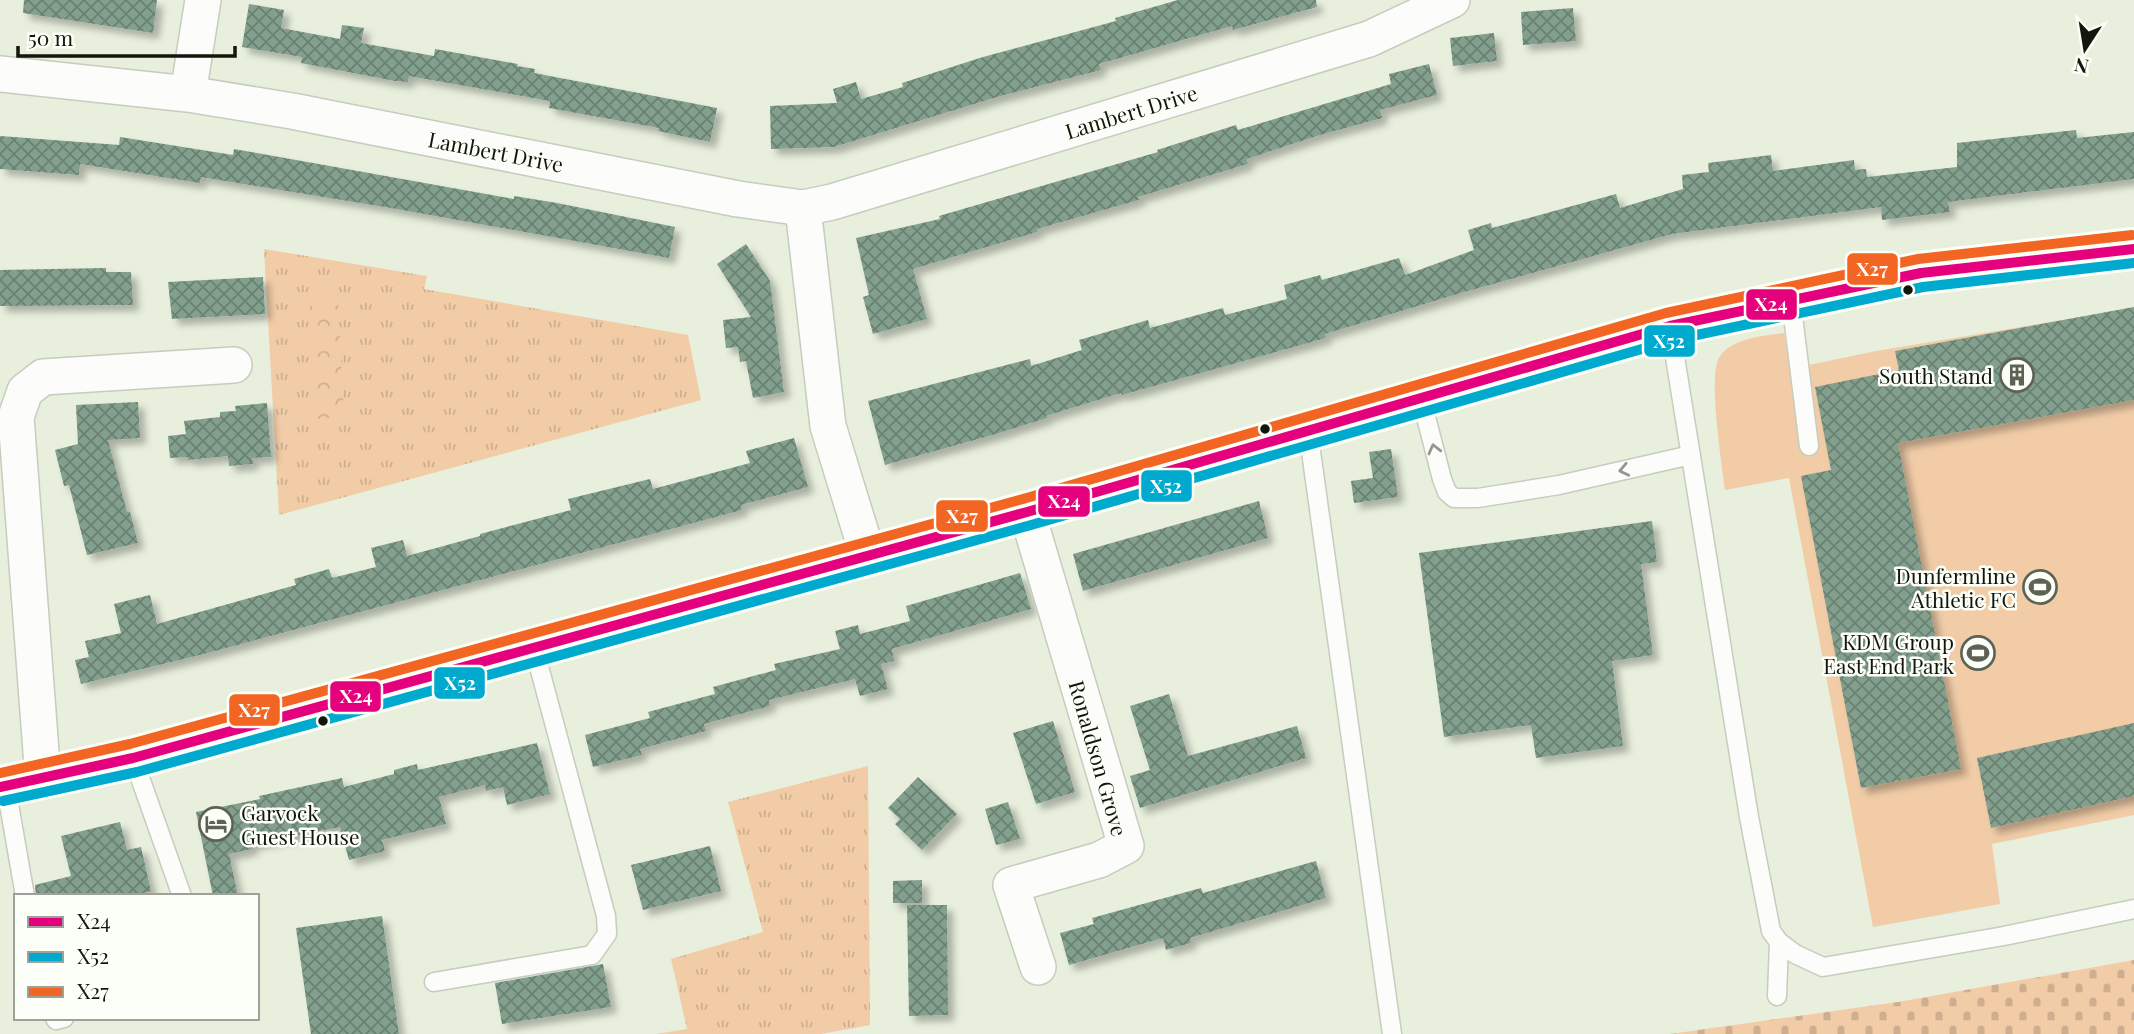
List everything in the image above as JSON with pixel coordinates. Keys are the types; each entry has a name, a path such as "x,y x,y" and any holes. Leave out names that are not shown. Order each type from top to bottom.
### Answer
{"main road":[{"path":"3,787 133,758 868,556 1670,326 1921,273 2134,249"}],"street":[{"path":"188,94 203,0"},
{"name":"Lambert Drive","path":"0,74 188,94 292,111 738,200 803,208 832,202 1370,39 1452,0"},
{"path":"803,208 828,426 868,556"},
{"path":"43,779 16,417 25,391 43,377 234,365"},
{"name":"Ronaldson Grove","path":"1027,512 1126,846 1099,860 1011,885 1038,967"}],"lane":[{"path":"1791,300 1809,446"},
{"path":"1670,326 1752,829 1771,931 1779,942 1795,954 1823,967 2004,936 2134,909"},
{"path":"1421,398 1442,479 1447,492 1454,498 1478,498 1559,485 1690,455"},
{"path":"1308,430 1392,1034"},
{"path":"434,982 592,955 607,934 606,916 534,648"},
{"path":"133,758 181,894"},
{"path":"3,787 25,894"},
{"path":"1777,996 1779,942"}],"green space":[{"path":"264,249 427,276 424,289 688,335 701,400 279,515"},
{"path":"338,301 344,417 316,419 310,302"},
{"name":"KDM Group East End Park","path":"2134,308 2134,815 1992,844 2000,904 1873,927 1789,478 1725,490 1715,399 1716,366 1720,356 1741,342 1784,333 1790,369 1876,351"},
{"path":"868,766 870,1025 821,1034 656,1034 687,1029 671,959 763,932 728,802"},
{"path":"2134,960 2134,1034 1670,1034 1898,1002"}],"building":[{"path":"24,0 157,0 153,33 23,13"},
{"path":"1178,0 1316,0 1317,7 1233,30 1232,26 1099,64 1101,70 997,97 834,147 771,149 770,106 837,103 833,89 856,82 861,99 903,87 902,83 983,57 1116,21 1115,18"},
{"path":"249,4 284,10 281,28 340,39 342,25 364,28 361,43 434,56 435,49 518,64 517,66 535,69 534,73 717,108 710,142 658,131 659,128 549,108 550,101 409,76 408,82 395,81 301,63 302,57 242,47"},
{"path":"1573,8 1576,41 1523,45 1521,12"},
{"path":"1494,33 1497,61 1453,66 1450,38"},
{"path":"1429,64 1437,95 1380,110 1382,118 1247,159 1248,164 1138,197 1139,200 913,269 927,319 873,334 863,297 869,295 856,238 940,219 939,216 1158,152 1157,150 1236,125 1238,130 1391,84 1389,74"},
{"path":"2076,130 2077,138 2134,132 2134,179 1948,202 1950,212 1882,220 1881,207 1672,234 1461,293 1325,334 1326,338 1122,395 1121,393 996,434 885,465 868,401 1030,359 1031,366 1082,350 1079,340 1148,320 1150,328 1223,308 1225,315 1287,299 1284,285 1320,275 1322,280 1399,258 1405,275 1474,250 1468,230 1491,223 1492,228 1616,194 1620,208 1683,189 1682,175 1709,172 1708,163 1771,155 1773,171 1854,160 1855,170 1866,169 1867,177 1957,167 1957,143"},
{"path":"0,136 119,145 120,137 233,155 234,149 514,199 514,196 557,203 675,227 669,258 201,177 200,183 80,164 79,175 0,169"},
{"path":"746,244 770,281 784,392 753,398 746,361 740,362 738,347 726,348 723,320 751,317 717,264"},
{"path":"106,268 106,272 131,272 133,305 0,306 0,270"},
{"path":"263,277 265,314 172,319 168,282"},
{"path":"2134,307 2134,400 1898,443 1961,769 1861,788 1801,476 1831,470 1815,387 1899,370 1895,351"},
{"path":"138,402 140,438 108,440 138,543 87,555 69,485 64,486 55,450 78,444 76,405"},
{"path":"267,403 271,457 252,458 253,464 229,466 228,456 188,460 188,457 170,458 168,436 186,434 184,421 220,417 220,412 236,411 235,406"},
{"path":"794,438 808,487 741,505 742,510 200,655 81,684 75,660 89,657 85,641 121,633 114,604 150,595 157,624 296,585 294,579 329,569 332,578 376,567 371,548 403,540 407,556 571,510 568,499 650,479 653,489 750,463 746,451"},
{"path":"1391,449 1398,497 1354,503 1351,481 1373,478 1369,452"},
{"path":"1259,501 1268,538 1083,591 1073,554"},
{"path":"1652,521 1657,562 1641,564 1653,655 1612,661 1623,746 1536,758 1531,725 1444,737 1419,553"},
{"path":"1020,573 1031,609 892,649 894,661 881,664 888,689 860,696 855,679 769,700 770,706 704,724 706,731 640,749 642,755 593,767 585,735 650,718 648,712 715,694 713,687 776,670 774,664 840,649 835,631 858,625 860,634 910,621 906,606"},
{"path":"1169,694 1188,756 1297,726 1306,758 1140,808 1130,776 1150,770 1130,706"},
{"path":"1053,721 1075,792 1036,804 1013,733"},
{"path":"2134,723 2134,796 1991,828 1977,758"},
{"path":"537,743 550,794 507,805 503,787 486,791 485,785 439,797 446,824 382,840 385,851 349,860 340,827 251,844 252,849 229,854 238,894 213,894 196,812 342,778 344,787 394,774 394,770 417,764 418,770"},
{"path":"918,777 957,814 922,850 895,824 900,819 888,808"},
{"path":"1008,802 1020,839 996,845 985,809"},
{"path":"120,822 127,850 141,847 151,891 140,894 36,894 35,885 71,876 61,836"},
{"path":"710,846 721,891 643,910 631,865"},
{"path":"1316,861 1326,898 1190,938 1191,943 1166,950 1163,938 1069,965 1060,933 1094,924 1092,918 1201,888 1203,893"},
{"path":"922,880 922,903 893,903 893,881"},
{"path":"907,905 947,905 948,1015 909,1016"},
{"path":"382,916 399,1034 311,1034 296,928"},
{"path":"603,964 611,1007 502,1024 495,983"}],"transit line":[{"name":"X27","path":"0,773 130,744 1023,499 1666,313 1918,259 2132,235"},
{"name":"X24","path":"0,787 133,758 1027,512 1670,326 1921,273 2134,249"},
{"name":"X52","path":"3,801 137,772 1031,525 1673,340 1923,287 2134,263"}],"place":[{"name":"South Stand","path":"2017,375"},
{"name":"Dunfermline Athletic FC","path":"2040,587"},
{"name":"KDM Group East End Park","path":"1978,653"},
{"name":"Garvock Guest House","path":"216,824"}]}
